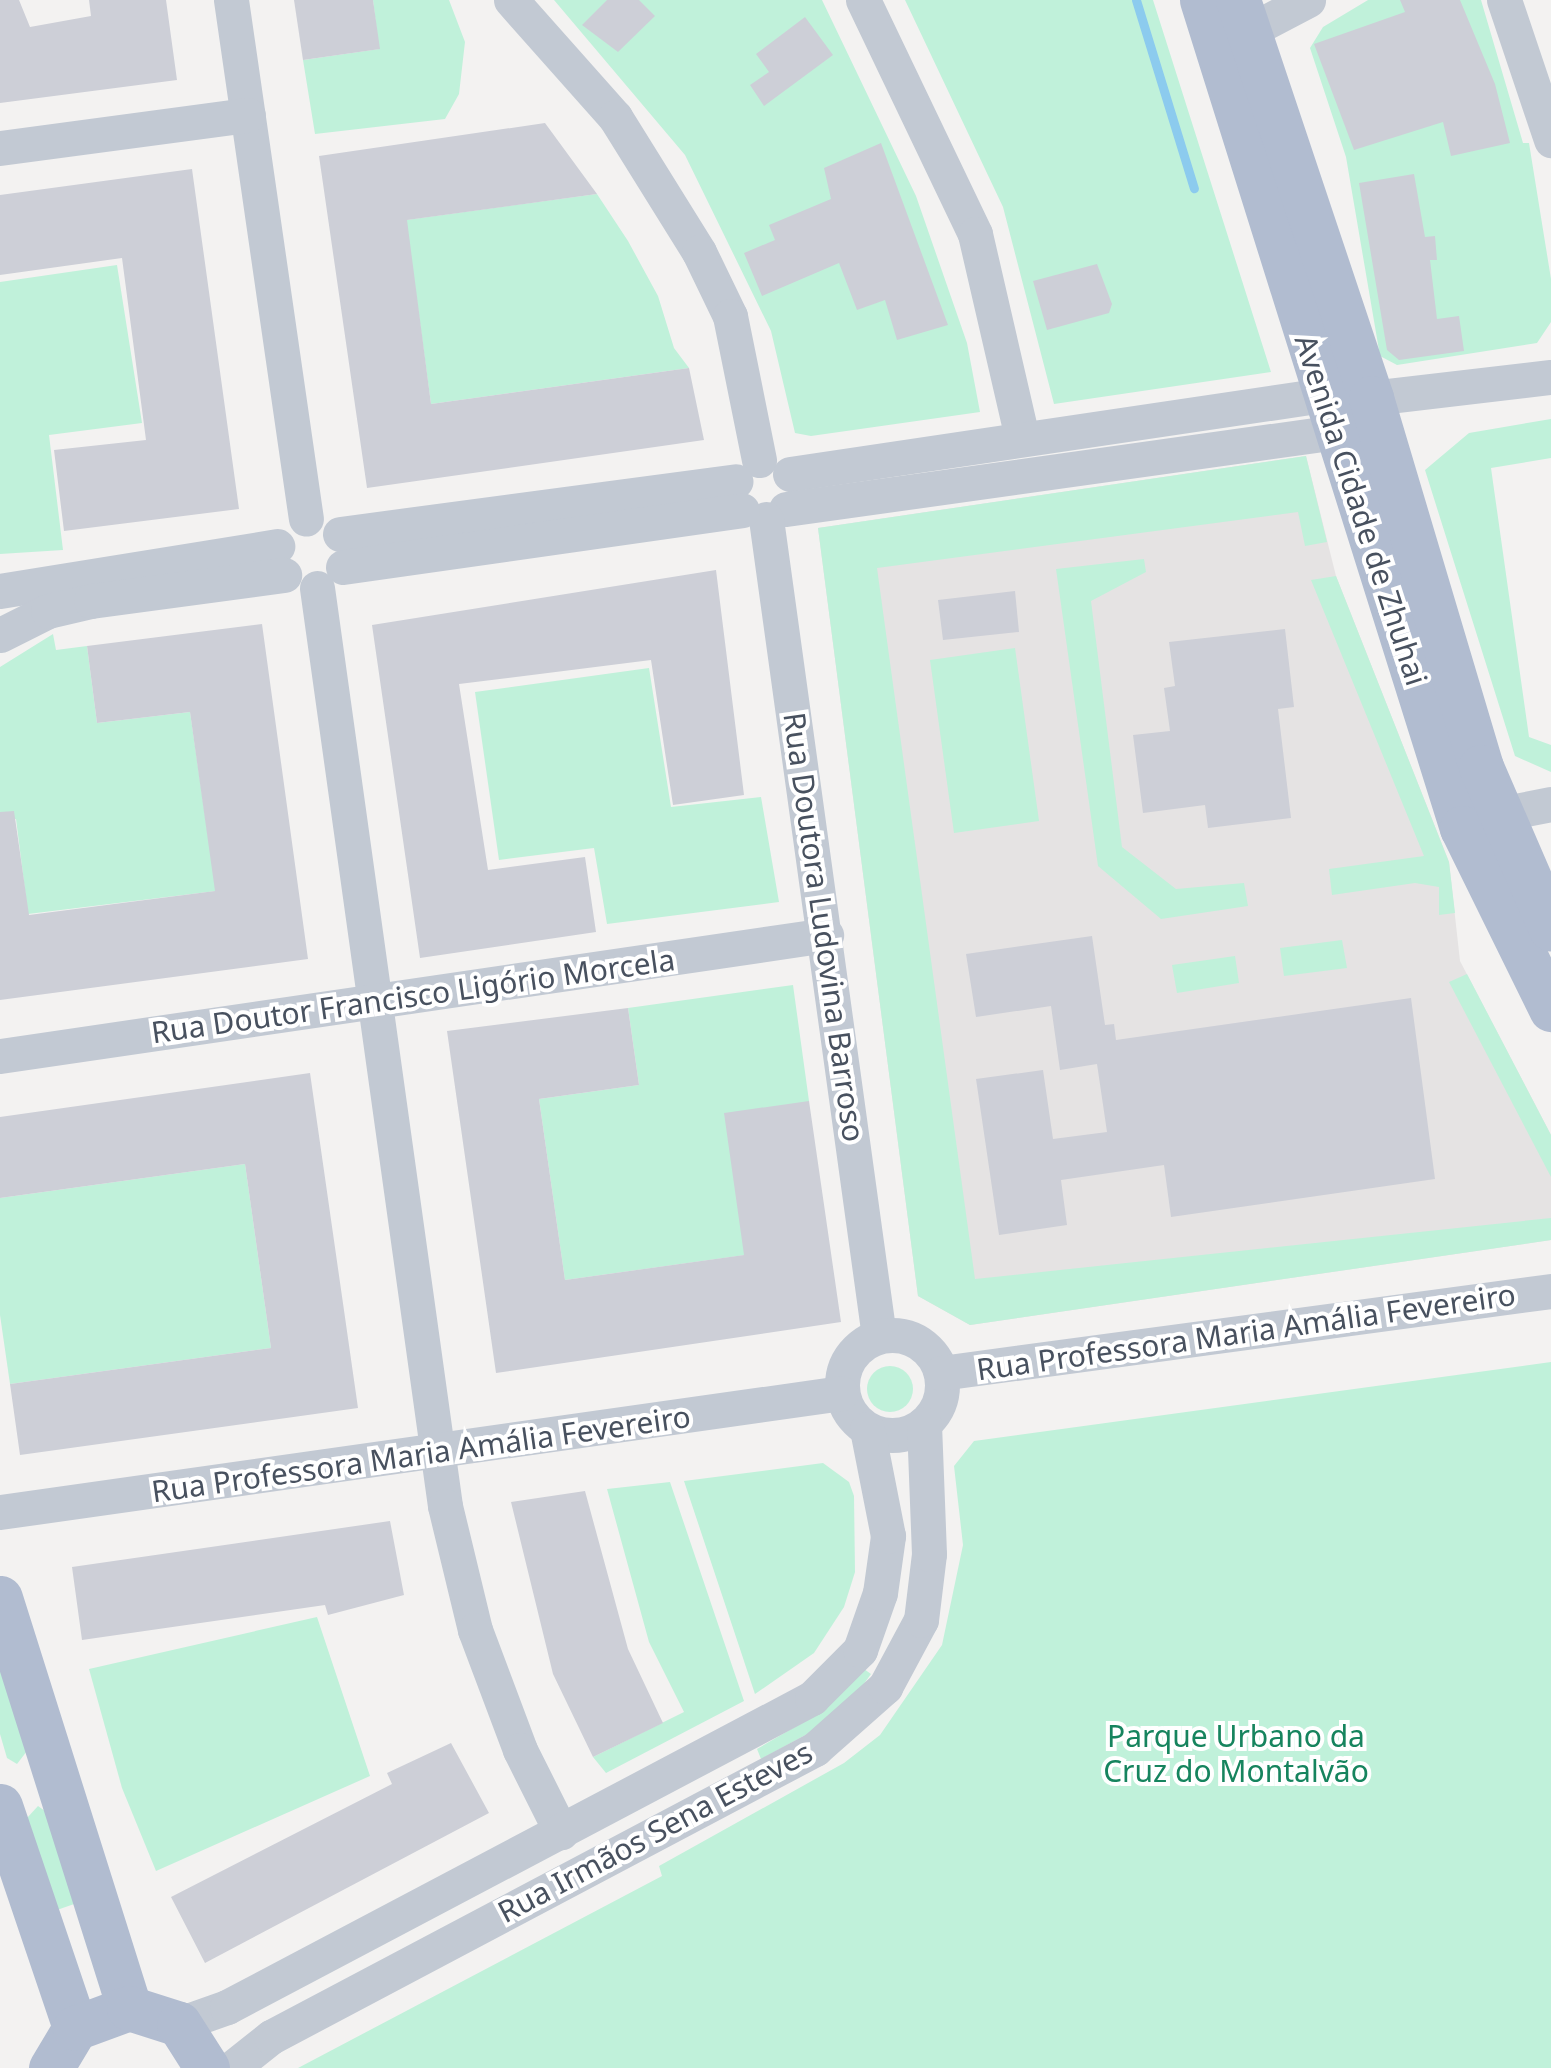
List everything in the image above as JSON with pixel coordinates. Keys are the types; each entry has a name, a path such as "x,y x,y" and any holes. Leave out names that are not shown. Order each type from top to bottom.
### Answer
{"main road":[{"name":"Avenida Cidade de Zhuhai","path":"1202,0 1462,828 1551,1009"},
{"name":"Avenida Cidade de Zhuhai","path":"1243,16 1370,398 1500,814 1551,929"},
{"path":"0,1598 129,2008"},
{"path":"0,1806 75,2028"},
{"path":"51,2068 75,2028 129,2008 179,2024 207,2068"}],"street":[{"path":"231,0 306,519 333,563 371,1004 436,1452 474,1630 520,1750 561,1832"},
{"name":"Rua Doutora Ludovina Barroso","path":"511,0 615,117 699,252 734,332 763,492 879,1336"},
{"path":"863,0 974,234 1022,438"},
{"path":"1243,16 1308,0"},
{"path":"1504,0 1551,140"},
{"path":"0,148 248,115"},
{"path":"1370,398 1551,378"},
{"path":"763,492 1022,438 1329,414"},
{"path":"0,577 280,561 333,563 763,492 1329,414"},
{"path":"280,561 289,528 306,519"},
{"path":"0,635 48,610 280,561"},
{"path":"0,590 95,573"},
{"path":"1500,814 1551,804"},
{"name":"Rua Doutor Francisco Ligório Morcela","path":"0,1056 826,936"},
{"name":"Rua Professora Maria Amália Fevereiro","path":"941,1373 1551,1291"},
{"path":"879,1336 911,1338 941,1373 940,1402 924,1424 896,1435 867,1429 841,1392 851,1354 879,1336"},
{"name":"Rua Professora Maria Amália Fevereiro","path":"0,1512 841,1392"},
{"name":"Rua Irmãos Sena Esteves","path":"232,2068 271,2037 814,1749 885,1687 921,1620 929,1554 924,1424"},
{"name":"Rua Irmãos Sena Esteves","path":"179,2024 227,2007 812,1698 860,1650 880,1593 888,1536 867,1429"}],"shaded area":[{"path":"1306,456 1336,576 1449,862 1460,961 1551,1135 1551,1240 970,1325 918,1296 818,528"}],"green space":[{"path":"373,0 449,0 465,42 459,94 445,119 315,134 303,60 379,49"},
{"path":"554,0 822,0 916,196 967,343 980,412 811,436 795,433 771,331 685,155"},
{"path":"905,0 1153,0 1271,372 1054,404 1003,207"},
{"path":"1368,0 1481,0 1523,143 1529,143 1551,279 1551,322 1537,343 1397,365 1380,356 1346,157 1310,48 1323,27"},
{"path":"597,194 658,296 674,348 689,368 431,404 406,220"},
{"path":"117,265 142,423 49,435 63,550 0,554 0,282"},
{"path":"1551,419 1551,458 1491,468 1529,737 1551,745 1551,772 1515,756 1425,470 1469,433"},
{"path":"1306,456 1327,542 1305,546 1298,512 877,568 975,1279 1551,1218 1551,1240 970,1325 918,1296 818,528"},
{"path":"1144,559 1146,572 1091,601 1122,847 1176,889 1244,883 1248,906 1161,919 1098,866 1056,569"},
{"path":"1336,576 1449,862 1455,913 1439,915 1439,887 1415,883 1332,895 1329,869 1424,856 1311,580"},
{"path":"53,634 56,650 87,646 97,723 190,712 216,891 28,914 16,819 0,820 0,667"},
{"path":"1015,648 1039,821 954,833 930,660"},
{"path":"649,668 671,807 761,797 779,902 607,924 594,848 499,860 475,692"},
{"path":"1342,940 1347,968 1284,976 1280,948"},
{"path":"1235,956 1239,983 1177,993 1172,965"},
{"path":"1467,974 1551,1135 1551,1177 1449,982"},
{"path":"793,985 809,1101 745,1255 565,1280 539,1099 639,1085 628,1008"},
{"path":"245,1164 271,1348 10,1384 0,1315 0,1198"},
{"name":"Parque Urbano da Cruz do Montalvão","path":"1551,1362 1551,2068 298,2068 662,1876 659,1866 844,1763 880,1735 942,1645 963,1545 954,1466 974,1441"},
{"path":"890,1366 906,1373 913,1389 906,1405 890,1412 874,1405 867,1389 874,1373"},
{"path":"823,1463 849,1482 854,1496 855,1572 844,1607 814,1653 755,1694 684,1481"},
{"path":"670,1482 744,1701 606,1773 593,1757 684,1712 649,1642 607,1489"},
{"path":"317,1617 370,1776 156,1871 122,1788 89,1669"},
{"path":"0,1661 27,1751 17,1764 7,1758 0,1734"},
{"path":"864,1669 871,1674 858,1692 811,1732 761,1759 757,1749 824,1710"},
{"path":"38,1806 45,1811 77,1903 57,1910 27,1818"}],"building":[{"path":"0,0 19,0 30,27 91,16 89,0 166,0 177,80 0,103"},
{"path":"294,0 373,0 380,49 303,60"},
{"path":"607,0 639,0 655,16 618,52 582,25"},
{"path":"1400,0 1460,0 1495,84 1510,143 1451,156 1443,122 1354,150 1314,44 1405,12"},
{"path":"805,17 833,55 764,106 750,85 769,72 756,54"},
{"path":"545,123 597,194 407,220 431,404 689,368 704,440 367,488 319,156"},
{"path":"881,143 948,325 897,340 885,300 857,310 839,263 762,296 744,253 775,240 769,225 831,199 824,168"},
{"path":"192,169 239,509 64,531 54,450 146,440 122,258 0,275 0,195"},
{"path":"1414,174 1425,237 1435,236 1437,260 1430,260 1437,319 1459,316 1464,351 1399,360 1387,350 1359,183"},
{"path":"1097,264 1112,304 1109,313 1047,330 1033,281"},
{"path":"716,570 744,795 673,805 651,660 459,684 488,870 585,857 596,932 420,958 372,625"},
{"path":"1015,591 1019,632 943,640 938,600"},
{"path":"262,624 308,959 0,1000 0,812 14,811 29,915 215,891 190,712 97,723 87,646"},
{"path":"1285,629 1294,707 1278,709 1291,818 1208,828 1205,805 1143,813 1133,735 1170,731 1164,688 1175,686 1169,642"},
{"path":"1092,936 1105,1025 1114,1024 1116,1040 1411,998 1435,1179 1171,1217 1164,1165 1061,1180 1067,1225 999,1235 976,1079 1043,1070 1053,1139 1107,1132 1097,1064 1060,1070 1051,1006 976,1017 966,954"},
{"path":"628,1008 639,1085 539,1099 565,1280 744,1255 724,1113 809,1101 841,1322 496,1373 447,1031"},
{"path":"310,1073 358,1408 20,1455 10,1384 271,1348 245,1164 0,1198 0,1117"},
{"path":"585,1491 628,1649 663,1723 593,1757 553,1674 511,1502"},
{"path":"390,1521 404,1595 328,1615 325,1605 82,1640 72,1567"},
{"path":"451,1743 489,1813 205,1963 171,1897 392,1784 387,1773"}],"waterway":[{"path":"1136,0 1194,188"}]}
